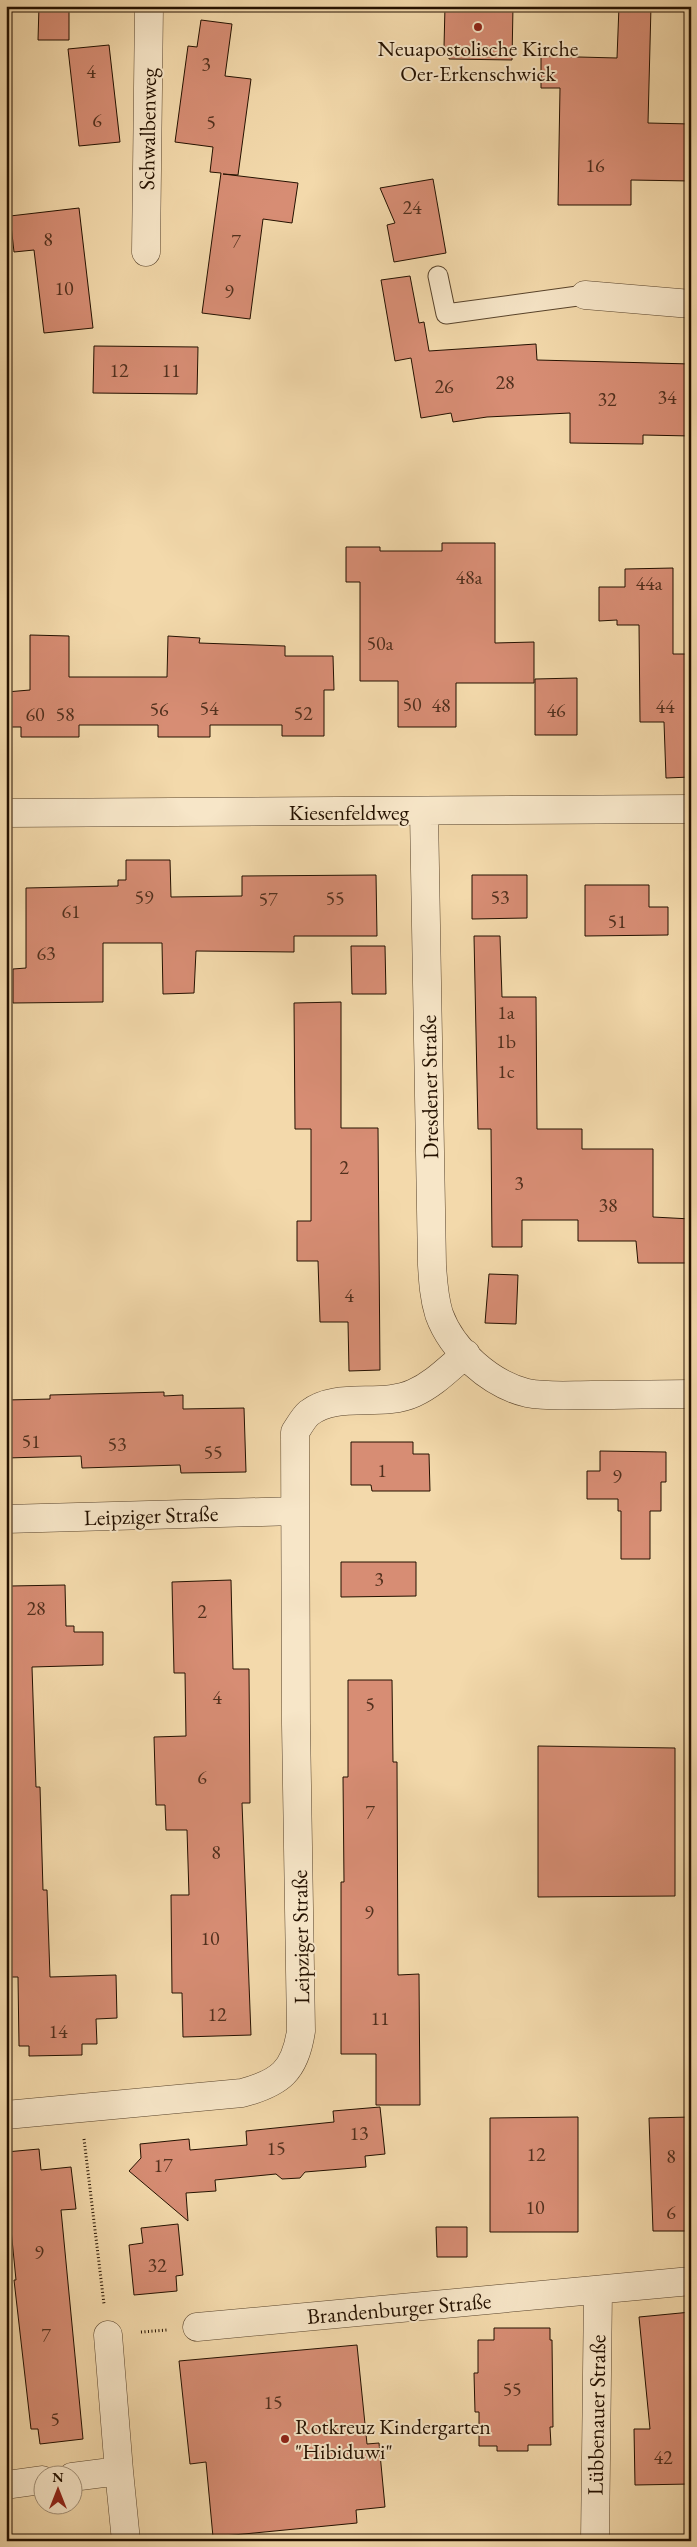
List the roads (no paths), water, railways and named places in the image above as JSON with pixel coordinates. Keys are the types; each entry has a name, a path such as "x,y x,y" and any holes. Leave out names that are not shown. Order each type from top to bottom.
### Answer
{"street":[{"name":"Schwalbenweg","path":"146,252 148,6"},
{"path":"585,295 691,304"},
{"name":"Kiesenfeldweg","path":"6,813 691,809"},
{"name":"Dresdener Straße","path":"424,812 434,1293 440,1315 466,1354 481,1370 502,1384 527,1392 553,1396 691,1394"},
{"name":"Leipziger Straße","path":"6,2115 242,2093 266,2087 287,2072 298,2053 302,2031 296,1724 295,1432 309,1413 336,1402 388,1400 413,1394 436,1380 466,1354"},
{"name":"Leipziger Straße","path":"6,1519 295,1511"},
{"name":"Brandenburger Straße","path":"197,2327 691,2281"},
{"name":"Lübbenauer Straße","path":"595,2541 598,2290"},
{"path":"108,2335 126,2541"},
{"path":"82,2476 119,2471"},
{"path":"6,2485 32,2481"}],"lane":[{"path":"438,276 446,314 585,295"}],"place":[{"name":"Neuapostolische Kirche Oer-Erkenschwick","path":"478,27"},
{"name":"Rotkreuz Kindergarten \"Hibiduwi\"","path":"285,2439"}]}
